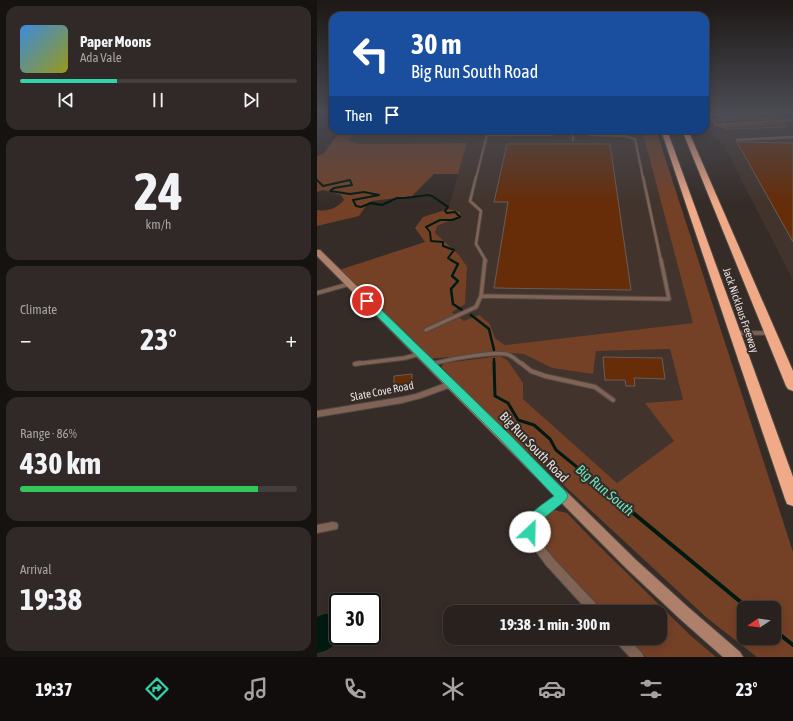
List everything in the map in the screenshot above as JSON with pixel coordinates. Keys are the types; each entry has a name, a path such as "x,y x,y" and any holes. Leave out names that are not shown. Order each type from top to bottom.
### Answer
{"highway":[{"name":"Jack Nicklaus Freeway","path":"668,143 793,500"},
{"name":"Jack Nicklaus Freeway","path":"690,143 793,386"}],"street":[{"name":"Big Run South Road","path":"317,252 637,570 683,613 735,657"},
{"name":"Slate Cove Road","path":"317,414 402,400 451,384"},
{"path":"562,496 535,518 530,527 531,538 550,562 590,605"},
{"path":"317,528 333,526"},
{"path":"627,645 638,657"}],"lane":[{"path":"426,330 476,307 481,296 486,261 476,244 481,211 470,201 485,143"},
{"path":"481,296 669,299 636,143"},
{"path":"317,293 349,284"},
{"path":"734,333 771,333"},
{"path":"355,364 405,358 420,354"},
{"path":"431,365 448,360 498,354 509,355 538,373 555,379 595,387 613,400"}],"shaded area":[{"path":"332,143 361,144 467,143 458,174 434,174 412,196 372,201 368,203 359,216 317,226 317,210 332,209 344,200 341,195 323,190 317,192 317,156 324,153"},
{"path":"354,143 645,143 694,323 505,345 495,338 490,324 464,321 452,311 459,255 435,233 437,226 460,212 448,209 467,143 361,144"},
{"path":"645,143 660,143 793,552 793,657 757,657 742,645 781,645 781,601 737,601 737,641 707,618 488,415 441,367 444,363 500,356 508,361 523,383 523,399 617,483 674,441 645,403 683,400 670,349 596,351 593,374 552,368 524,354 500,352 430,359 339,270 425,242 415,228 423,217 448,209 460,212 460,216 437,226 435,233 459,255 467,267 465,304 452,312 464,321 479,315 490,324 495,338 505,345 693,323"},
{"path":"721,143 793,143 793,280"},
{"path":"670,349 683,400 646,403 674,441 617,483 523,399 500,356 500,352 524,354 552,368 593,374 596,351"},
{"path":"555,510 567,513 659,605 596,605 564,573 544,549 538,539 535,531 536,523 541,517"},
{"path":"667,612 691,636 716,657 646,657 634,645 667,645"},
{"path":"324,614 329,614 329,645 334,645 325,651 317,653 317,617"}],"building":[{"path":"737,143 793,143 793,242"},
{"path":"507,144 610,144 631,290 494,288 508,202 494,202"},
{"path":"603,357 662,358 665,379 634,378 635,386 626,386 625,380 605,380"},
{"path":"412,374 412,384 394,386 394,376"}],"waterway":[{"name":"Big Run South","path":"317,180 323,186 350,180 352,185 334,188 330,191 350,194 364,192 379,195 353,200 356,206 361,207 371,203 382,205 397,198 428,195 432,196 448,207 445,211 447,213 455,212 460,217 452,220 440,220 426,227 430,232 431,241 443,242 443,246 454,250 448,258 453,261"},
{"name":"Big Run South","path":"451,260 458,264 452,276 458,281 451,289 453,304 462,310"},
{"name":"Big Run South","path":"471,315 489,329 494,350"},
{"name":"Big Run South","path":"494,363 495,396 508,403 518,420 534,425 550,439 556,450 610,494"},
{"name":"Big Run South","path":"609,493 740,601"},
{"name":"Big Run South","path":"781,636 793,645"}],"route":[{"path":"367,301 506,438 528,463 562,496 535,518 530,527 530,532"}]}
